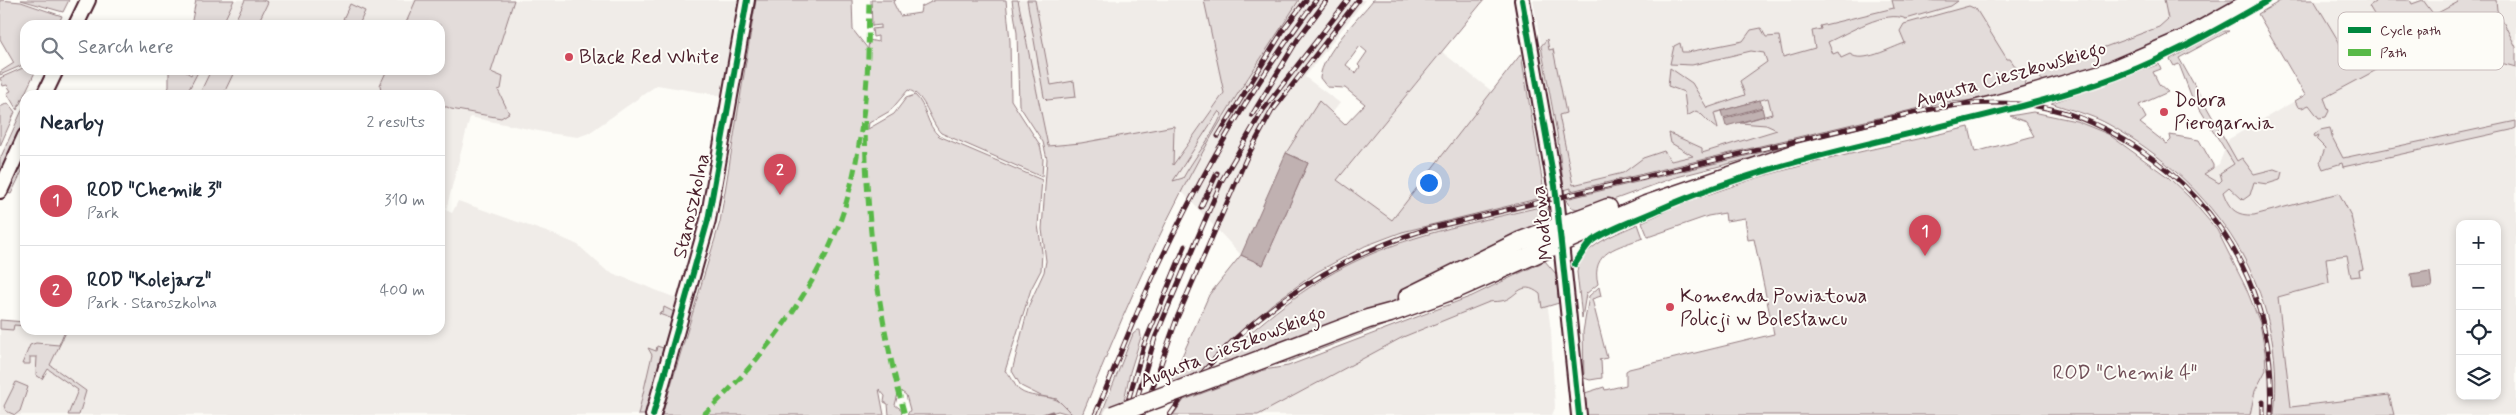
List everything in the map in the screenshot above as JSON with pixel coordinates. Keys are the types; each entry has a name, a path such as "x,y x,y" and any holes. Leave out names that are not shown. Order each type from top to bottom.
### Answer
{"main road":[{"name":"Augusta Cieszkowskiego","path":"1113,415 1368,319 1456,290 1561,233 1797,153 1998,104 2100,74 2185,39 2254,0"}],"street":[{"path":"78,20 88,0"},
{"name":"Staroszkolna","path":"653,415 708,220 747,0"},
{"name":"Modłowa","path":"1522,0 1555,186 1579,415"},
{"path":"46,90 54,75"},
{"path":"0,191 20,147"}],"shaded area":[{"path":"234,0 747,0 730,97 657,85 589,133 578,137 548,133 470,117 446,210 452,213 458,201 558,236 578,245 607,271 686,302 649,415 0,415 0,320 20,322 20,335 445,335 445,90 189,90 196,75 445,75 445,20 224,20"},
{"path":"1018,0 1284,0 1244,64 1163,179 1057,194"},
{"path":"1293,0 1365,0 1305,77 1340,103 1333,112 1319,102 1286,153 1241,255 1172,181"},
{"path":"1533,0 2239,0 2066,78 1801,146 1567,202 1566,199 1408,240 1337,180 1442,52 1493,92 1392,220 1402,232 1564,193 1563,173"},
{"path":"2314,0 2516,0 2516,415 2250,415 2255,391 2274,357 2262,293 2229,232 2214,210 2187,184 2219,164 2229,139 2348,70 2504,70 2504,12 2338,12 2338,41"},
{"path":"1760,100 1762,107 1723,118 1721,111"},
{"path":"1762,108 1764,116 1726,126 1724,119"},
{"path":"1286,153 1308,163 1263,265 1241,255"},
{"path":"2430,271 2432,287 2413,289 2411,274"},
{"path":"1545,285 1551,331 1555,408 1552,415 1188,415 1511,290"}],"green space":[{"path":"0,0 21,2 62,16 60,20 20,20 20,66 0,75 0,72 14,63 0,39"},
{"path":"21,0 69,0 63,12"},
{"path":"196,0 234,0 224,20 192,20"},
{"path":"245,0 263,0 268,2 259,20 235,20"},
{"path":"416,0 514,0 491,72 503,77 501,89 498,90 509,113 501,118 445,107 445,90 381,90 380,85 385,75 445,75 445,20 407,20"},
{"path":"756,0 852,0 853,30 868,49 869,40 878,42 878,36 873,37 872,29 881,28 881,25 872,26 871,0 896,0 893,2 900,16 920,13 921,7 935,0 1006,0 1010,41 1011,100 1040,145 1043,159 1042,177 941,133 923,102 914,93 908,90 890,111 869,123 868,129 894,114 906,98 915,95 919,99 931,126 939,136 1042,180 1038,225 1042,252 1041,270 1031,289 1005,371 1023,393 1057,400 1072,415 1058,411 1044,415 907,415 910,410 906,395 899,390 895,405 902,410 901,415 889,415 888,404 884,402 885,396 879,389 884,415 662,415 720,222"},
{"path":"1012,0 1018,0 1048,146 1081,143 1174,126 1173,165 1224,93 1204,0 1299,0 1223,117 1183,188 1137,284 1082,415 1073,415 1057,399 1041,396 1021,386 1012,371 1029,305 1044,272 1046,261 1042,229 1047,159 1043,142 1019,105 1017,33","holes":["1219,111 1222,114 1183,178 1173,181"]},
{"path":"1027,0 1035,0 1051,85 1074,81 1076,97 1047,100 1044,97"},
{"path":"1373,0 1484,0 1337,180 1392,220 1521,54 1545,197 1402,232 1365,246 1317,272 1272,304 1234,338 1198,377 1168,388 1209,295 1241,255 1263,265 1308,163 1286,153 1319,101 1345,125 1365,104 1345,88 1327,87 1320,78 1327,58","holes":["1360,46 1367,52 1358,65 1360,67 1356,73 1346,65"]},
{"path":"1892,0 1958,1 1951,6 1906,19 1888,17 1867,23 1828,42 1833,54 1838,52 1841,58 1850,54 1855,57 1862,57 1876,54 1905,43 1900,31 1904,24 1969,6 1976,9 2007,59 2010,59 2025,80 2024,89 1989,100 1945,102 1571,191 1571,188 1564,190 1557,133 1541,46 1547,39 1549,50 1553,49 1566,113 1559,115 1573,185 1623,173 1643,158 1664,151 1671,161 1693,156 1671,143 1669,133 1702,148 1702,153 1777,130 1766,125 1740,123 1772,114 1768,98 1714,113 1718,129 1696,111 1687,116 1684,92 1668,86 1670,68 1692,83 1707,108 1745,95 1740,81 1767,62 1764,53 1751,51 1692,65 1670,64 1674,46 1680,43 1682,52 1688,52 1743,41 1751,30 1761,28 1766,37 1779,36 1783,57 1815,48 1812,31 1821,29 1820,26 1894,8"},
{"path":"2164,0 2239,0 2169,38 2121,59 2071,76 2045,82 2039,77 2040,71 2159,27 2168,19"},
{"path":"2282,0 2314,0 2338,40 2338,70 2376,70 2324,98 2329,111 2326,117 2319,118 2309,105 2302,108 2298,107 2295,101 2305,95 2258,14"},
{"path":"2375,0 2410,0 2412,4 2423,0 2432,12 2373,12 2369,6"},
{"path":"2462,0 2496,0 2498,12 2440,12"},
{"path":"350,4 365,11 361,20 343,19"},
{"path":"2504,24 2516,47 2516,67 2504,64"},
{"path":"2223,31 2229,31 2179,58 2237,161 2242,158 2254,174 2274,169 2282,172 2280,180 2267,184 2254,182 2250,195 2243,200 2229,187 2223,192 2228,203 2238,213 2254,215 2339,193 2351,216 2363,269 2359,270 2360,276 2351,277 2347,255 2326,258 2329,283 2278,297 2291,407 2389,395 2394,415 2274,415 2275,369 2269,325 2256,283 2236,244 2211,209 2181,177 2146,148 2108,124 2051,103 2159,64 2161,69 2153,72 2159,84 2168,92 2139,105 2146,118 2140,123 2167,144 2171,140 2170,135 2199,140 2213,165 2213,168 2204,174 2219,183 2222,180 2220,173 2234,164 2191,95 2179,64 2174,66 2170,59"},
{"path":"20,69 20,75 34,75 26,90 20,90 20,104 17,110 7,93 11,91 7,85 3,86 0,78"},
{"path":"169,75 196,75 189,90 168,90"},
{"path":"209,75 233,75 225,90 201,90"},
{"path":"8,103 15,112 0,146 0,107"},
{"path":"1938,110 1673,178 1583,211 1582,208 1576,209 1572,207 1566,199"},
{"name":"ROD \"Chemik 4\"","path":"2033,112 2076,121 2108,134 2168,177 2189,197 2217,230 2246,288 2260,323 2266,370 2255,391 2250,415 1586,415 1585,393 1604,387 1605,390 1626,385 1626,371 1629,369 1774,334 1754,239 1748,240 1745,218 1726,221 1725,213 1708,216 1648,237 1642,222 1698,197 1765,176 1832,158 1969,127 1975,152 2034,136 2026,122 2010,116"},
{"path":"20,115 20,135 0,178 0,159"},
{"path":"2516,121 2516,128 2511,130 2343,167 2342,163 2323,169 2320,162 2325,148 2317,140 2319,135 2315,137 2314,135 2320,130 2330,128 2332,137 2343,158"},
{"path":"20,158 20,175 11,194 4,192"},
{"path":"1548,205 1548,215 1542,223 1382,307 1243,360 1220,360 1251,332 1300,294 1354,262 1425,235"},
{"path":"1638,224 1643,238 1616,248 1602,257 1598,264 1598,284 1586,294 1582,318 1577,272 1580,263 1585,255 1601,242"},
{"path":"1545,261 1556,274 1559,303 1542,308 1540,294 1528,288 1523,289 1506,299 1489,302 1403,337 1258,415 1173,415 1184,400 1264,370 1288,366 1472,296"},
{"path":"1494,282 1287,362 1265,365"},
{"path":"1599,287 1601,296 1592,299 1607,358 1599,360 1601,361 1602,378 1590,380 1584,378 1583,332 1589,296"},
{"path":"664,307 674,312 677,319 648,415 638,415 652,355 648,348 656,351 657,346 663,348 673,319 659,314 660,312 663,313"},
{"path":"0,320 20,322 20,326 14,325 13,330 0,329"},
{"path":"1140,330 1141,337 1130,372 1121,415 1101,415 1133,334"},
{"path":"65,335 50,365 86,391 79,415 68,415 78,390 48,369 42,379 36,375 37,357 30,357 30,364 22,364 30,345 36,343 59,345"},
{"path":"16,382 28,387 20,411 15,415 6,411 4,406"}],"waterway":[{"path":"1043,415 1052,412 1053,415"}],"railway":[{"path":"1218,136 1284,29 1306,0"},
{"path":"1095,415 1150,283 1193,195 1251,95 1316,0"},
{"path":"1252,115 1298,39 1327,0"},
{"path":"1132,415 1155,338 1222,180 1263,110 1348,0"},
{"path":"1274,109 1358,0"},
{"path":"1143,415 1177,318 1246,159 1276,103"},
{"path":"1170,415 1194,382 1221,352 1251,325 1283,300 1317,278 1389,242 1427,229 1912,113 1963,104 1981,103 2016,104 2051,109 2095,124 2136,147 2169,172 2197,199 2221,230 2241,263 2255,298 2266,335 2271,374 2271,415"},
{"path":"1201,207 1217,173"},
{"path":"1124,415 1144,345 1185,246"},
{"path":"2263,402 2263,415"}],"marked path":[{"path":"703,415 741,377 777,333 822,263 840,223 858,152 863,116 867,74 869,0"},
{"path":"865,121 868,196 875,270 888,343 905,415"}],"cycle path":[{"path":"653,415 708,220 747,0"},
{"path":"1522,0 1555,186 1579,415"},
{"path":"1575,264 1588,245 1600,236 1711,189 1765,171 2042,101 2096,84 2163,57 2269,0"}],"place":[{"name":"Black Red White","path":"569,57"},
{"name":"Dobra Pierogarnia","path":"2164,112"},
{"name":"ROD \"Kolejarz\"","path":"780,195"},
{"name":"ROD \"Chemik 3\"","path":"1925,256"},
{"name":"Komenda Powiatowa Policji w Bolesławcu","path":"1670,307"}]}
